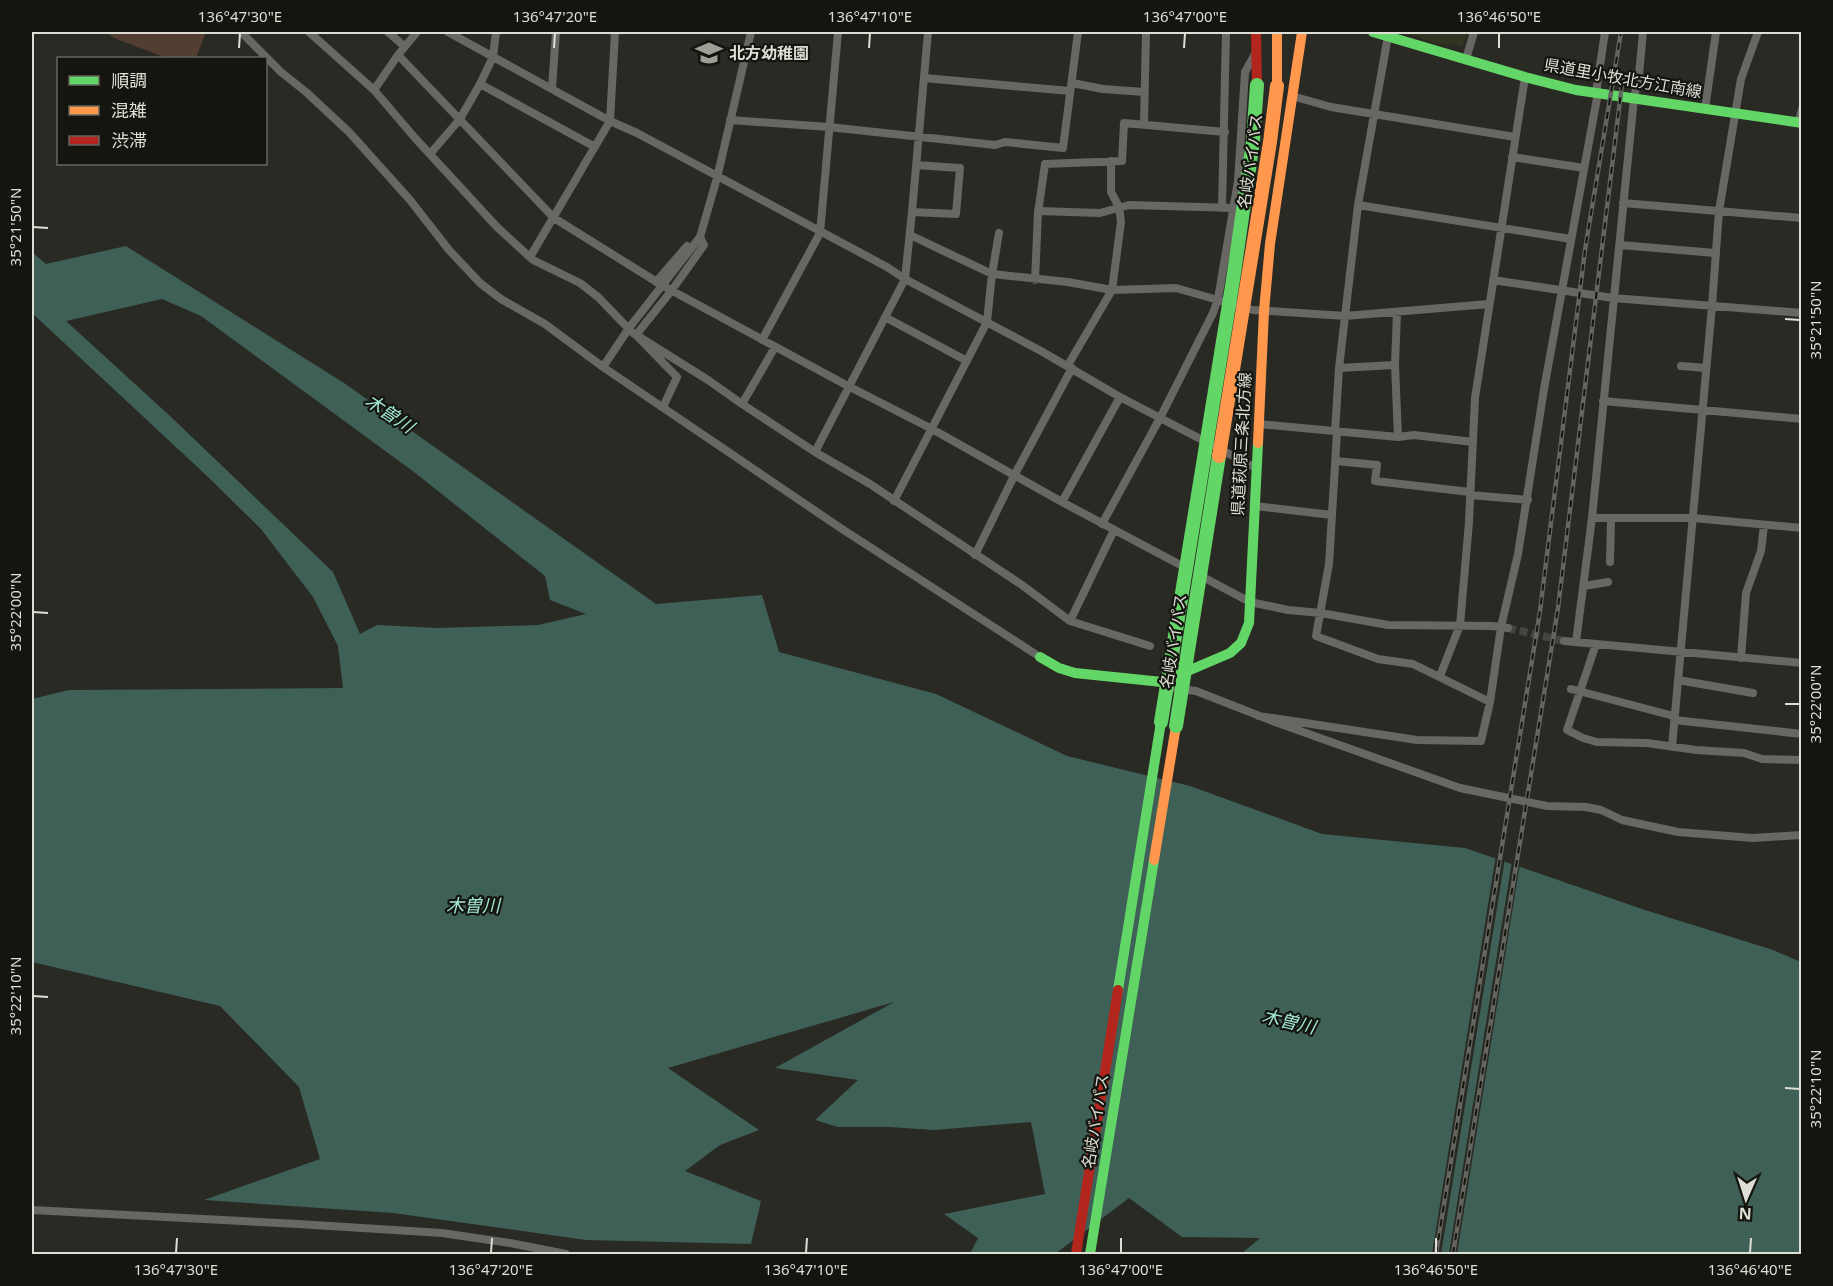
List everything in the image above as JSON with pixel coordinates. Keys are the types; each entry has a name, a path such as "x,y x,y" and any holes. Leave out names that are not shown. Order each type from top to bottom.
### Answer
{"main road":[{"name":"名岐バイパス","path":"1076,1254 1233,280 1253,141 1257,85 1256,32"},
{"name":"名岐バイパス","path":"1090,1254 1270,142 1277,86 1277,32"},
{"name":"県道萩原三条北方線","path":"1040,657 1075,674 1162,682 1234,650 1246,633 1250,602 1264,311 1270,244 1302,32"},
{"name":"県道里小牧北方江南線","path":"1373,32 1525,77 1597,93 1800,123"}],"street":[{"path":"242,32 266,57"},
{"path":"309,32 374,90 498,227 530,257 580,283 598,297 626,326"},
{"path":"388,32 405,46"},
{"path":"374,90 417,32"},
{"path":"448,32 610,121 637,133 717,178 887,267 904,279 1070,367 1120,397 1256,468"},
{"path":"430,154 460,119 480,84 493,57 496,32"},
{"path":"552,88 556,32"},
{"path":"530,257 610,121 615,32"},
{"path":"603,367 629,328 700,237 717,178 751,32"},
{"path":"762,340 820,233 838,32"},
{"path":"815,452 904,279 928,32"},
{"path":"1060,163 1078,32"},
{"path":"1144,124 1146,32"},
{"path":"1222,208 1226,32"},
{"path":"1466,59 1474,32"},
{"path":"1259,716 1417,740 1481,741 1528,500 1544,389 1597,93 1605,32"},
{"path":"1576,642 1592,518 1613,298 1643,32"},
{"path":"1705,109 1716,32"},
{"path":"1672,747 1694,518 1719,211 1744,67 1758,32"},
{"path":"1388,36 1358,206 1339,368 1329,564 1316,636 1378,659 1413,663 1490,702"},
{"path":"1102,524 1160,418 1218,299 1234,208 1241,151 1245,72 1257,50"},
{"path":"398,55 554,218 663,286 1250,602 1388,625 1504,627"},
{"path":"267,58 349,132 410,200 448,250 480,283 501,299 544,324 603,367 842,529 1040,657"},
{"path":"1440,676 1460,625 1475,398 1525,77"},
{"path":"924,78 1144,92"},
{"path":"480,84 595,147"},
{"path":"1292,96 1331,107 1422,120 1515,137"},
{"path":"1800,123 1802,109"},
{"path":"730,120 829,127 995,145 1005,142 1063,148"},
{"path":"1035,280 1038,211 1045,164 1122,161 1124,123 1225,132"},
{"path":"1512,157 1584,168"},
{"path":"975,555 1070,367 1112,290 1121,222 1119,207 1111,192 1111,161"},
{"path":"912,212 956,214 960,168 916,165"},
{"path":"1623,203 1802,218"},
{"path":"1038,211 1100,213 1129,204 1234,208"},
{"path":"1358,206 1571,239"},
{"path":"894,501 987,322 999,233"},
{"path":"910,235 992,274 1068,282 1112,290 1176,288 1253,310 1345,316 1489,304"},
{"path":"663,286 704,245 700,237"},
{"path":"635,334 692,241 700,237"},
{"path":"1620,245 1715,253"},
{"path":"1493,280 1613,298 1802,313"},
{"path":"1397,312 1395,365 1398,436"},
{"path":"885,316 968,361"},
{"path":"635,334 676,377 663,407"},
{"path":"635,334 1022,585 1070,621 1150,646"},
{"path":"742,404 775,347"},
{"path":"1339,368 1395,365"},
{"path":"1681,366 1706,368"},
{"path":"1062,502 1120,397"},
{"path":"1603,400 1802,419"},
{"path":"1259,424 1336,432 1414,435 1473,442"},
{"path":"1335,461 1377,465 1375,481 1528,500"},
{"path":"1255,506 1332,515"},
{"path":"1592,518 1694,518 1802,528"},
{"path":"1610,562 1611,518"},
{"path":"1741,658 1746,593 1761,551 1764,525"},
{"path":"1070,621 1114,530"},
{"path":"1584,586 1608,582"},
{"path":"1564,641 1802,663"},
{"path":"1596,644 1567,730 1583,738 1597,741 1744,753 1762,759 1802,760"},
{"path":"1678,680 1754,693"},
{"path":"1162,682 1173,688 1196,691 1389,764 1460,788 1547,806 1594,808 1645,827 1678,832 1753,838 1802,835"},
{"path":"1571,689 1674,718 1802,734"},
{"path":"32,1210 442,1233 566,1254"}],"shaded area":[{"path":"106,32 206,32 196,57 164,57 114,38"},
{"path":"1399,32 1470,32 1467,33 1462,47 1449,43 1447,46"}],"water":[{"name":"木曽川","path":"126,246 344,383 656,604 762,595 779,652 936,694 1067,756 1190,786 1322,834 1465,848 1645,910 1773,950 1801,962 1801,1254 1241,1254 1260,1238 1182,1237 1129,1198 1055,1254 970,1254 978,1238 944,1214 1045,1194 1031,1122 934,1130 838,1127 815,1120 858,1080 775,1068 894,1002 668,1068 759,1130 720,1145 685,1171 761,1201 751,1244 586,1240 393,1213 204,1200 320,1159 299,1087 220,1006 32,962 32,699 69,690 343,688 338,646 313,597 261,529 32,313 32,252 46,264","holes":["162,299 201,316 414,472 545,576 550,600 586,614 538,625 437,628 377,625 360,634 333,572 170,416 66,321"]}],"pier":[{"path":"1496,855 1505,858 1441,1254 1432,1254"},
{"path":"1512,861 1520,863 1457,1254 1449,1254"}],"tunnel":[{"path":"1508,628 1564,641"}],"railway":[{"path":"1436,1254 1540,611 1585,250 1621,32"},
{"path":"1453,1254 1558,608 1623,76"}],"traffic: fast":[{"path":"1373,32 1576,90 1802,123"},
{"path":"1161,722 1233,280 1253,141 1257,85"},
{"path":"1040,657 1059,668 1075,673 1162,682 1230,653 1241,643 1249,623 1258,443"},
{"path":"1176,726 1219,456"},
{"path":"1118,990 1161,722"},
{"path":"1090,1254 1154,860"}],"traffic: slow":[{"path":"1277,32 1277,86"},
{"path":"1258,443 1264,311 1270,244 1302,32"},
{"path":"1219,456 1277,86"},
{"path":"1154,860 1176,726"}],"traffic: jam":[{"path":"1256,32 1257,85"},
{"path":"1076,1254 1118,990"}],"place":[{"name":"北方幼稚園","path":"709,53"}]}
